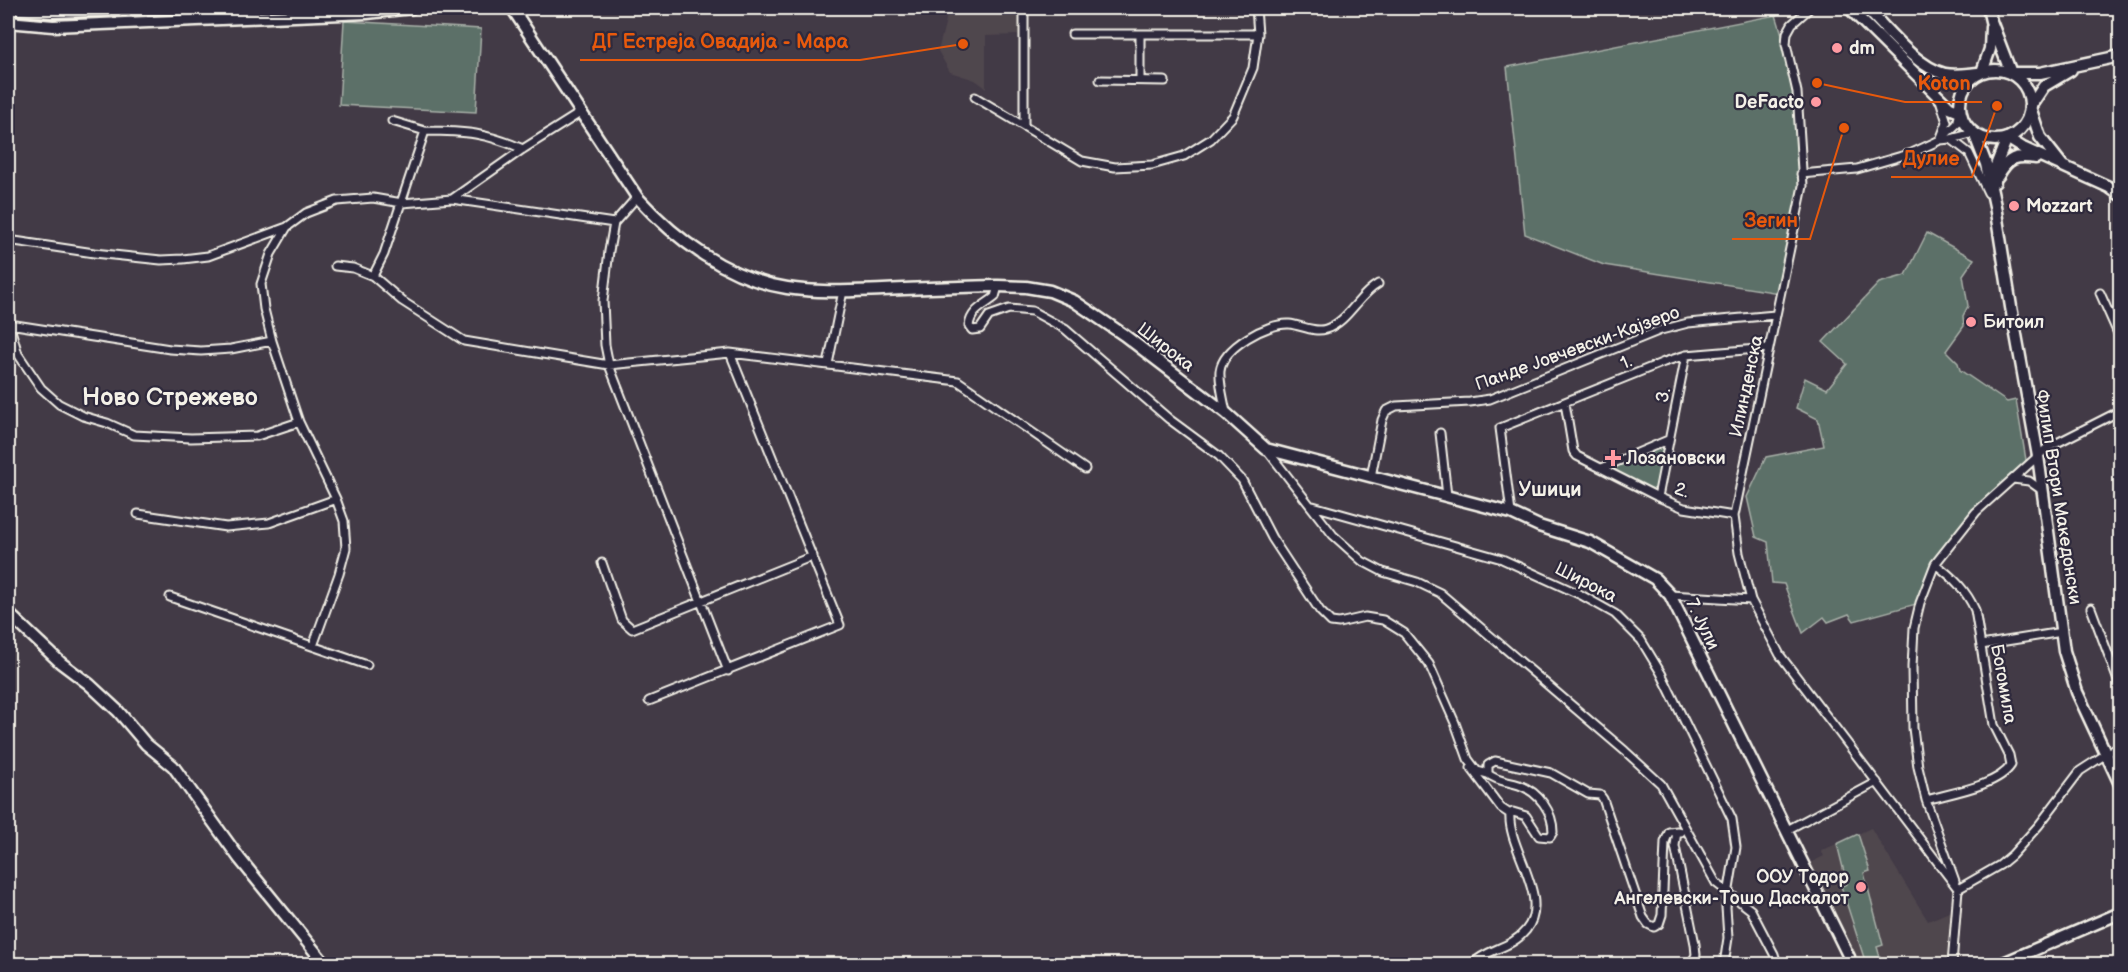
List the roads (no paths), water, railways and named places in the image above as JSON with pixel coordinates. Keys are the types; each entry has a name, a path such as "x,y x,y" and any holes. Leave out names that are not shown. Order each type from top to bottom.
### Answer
{"street":[{"path":"8,8 52,12 181,8"},
{"path":"8,22 52,26 367,13 411,8"},
{"name":"Широка","path":"512,8 637,197 657,219 692,248 743,276 785,288 825,292 998,286 1034,288 1050,291 1074,301 1124,335 1226,413 1266,449 1313,506 1333,535 1362,561 1383,572 1417,582 1440,593 1625,751 1660,784 1716,883 1751,910 1777,964"},
{"path":"1024,8 1024,126"},
{"path":"975,97 1083,161 1114,167 1152,165 1184,156 1211,139 1233,116 1253,68 1258,34 1256,8"},
{"name":"Илинденска","path":"1810,8 1792,24 1787,33 1786,44 1797,92 1803,186 1734,516 1739,553 1751,600 1780,655 1958,889"},
{"path":"1849,8 1950,108 1960,112 1968,128 1985,139 1996,140 2016,134 2023,126 2030,107 2044,86 2077,66"},
{"path":"1866,8 1926,66 1944,74 1957,75 1991,70 2032,73 2121,56"},
{"path":"1988,8 2011,73 2026,88 2040,137 2062,165"},
{"path":"1941,140 1957,124 1962,93 1966,84 1982,72 1990,49 1991,21"},
{"path":"1072,34 1258,34"},
{"path":"1140,34 1140,80"},
{"path":"2005,57 2020,69 2032,73"},
{"path":"1957,75 1987,58"},
{"path":"1100,80 1165,81"},
{"path":"1937,95 1945,109 1947,122 1941,140"},
{"path":"452,200 580,113"},
{"path":"392,121 425,130 463,131 495,137 523,150"},
{"path":"373,276 384,254 425,130"},
{"path":"1801,174 1857,169 1912,153 1941,140 1974,133"},
{"path":"1974,133 1986,164 1995,206"},
{"path":"2007,138 2121,195"},
{"path":"1995,206 1995,168 2007,138"},
{"path":"1951,139 1970,153 1995,206"},
{"path":"1995,181 2006,162 2013,158 2021,156 2049,160"},
{"path":"637,197 614,223 603,302 605,345 609,365 728,671"},
{"path":"8,240 93,253 183,260 208,256 287,227 306,213 337,201 373,198 402,203 452,200 614,223"},
{"name":"Филип Втори Македонски","path":"1995,206 2038,456 2064,651 2077,692 2121,784"},
{"path":"287,227 271,254 261,284 264,309 272,341 299,422 336,499 344,521 346,548 313,646"},
{"path":"334,266 353,268 373,276 402,301 464,341 609,365 730,353 958,381 1085,469"},
{"path":"1226,413 1220,370 1225,360 1240,343 1257,332 1286,324 1314,329 1329,328 1341,319 1364,294 1378,284"},
{"path":"998,286 995,297 974,311 969,326 972,330 980,329 989,316 1009,309 1032,311 1065,329 1169,419 1219,456 1242,480 1272,538 1320,611 1331,622 1339,623 1365,617 1383,620 1404,633 1430,664 1455,723 1472,772 1501,808 1510,814 1513,812 1526,816 1539,836 1550,837 1553,832 1550,815 1534,793 1520,785 1495,780 1488,774 1477,771 1468,759"},
{"path":"828,364 843,291"},
{"path":"2100,293 2121,338"},
{"name":"Панде Јовчевски-Кајзеро","path":"1371,477 1382,420 1386,411 1396,406 1490,399 1661,330 1688,323 1775,315"},
{"path":"272,341 231,349 201,351 170,349 8,322 18,354 41,388 59,404 83,416 107,423 134,435 191,438 257,436 299,422"},
{"name":"1.","path":"1511,513 1500,428 1664,362 1686,356 1769,348"},
{"path":"649,701 840,625 730,353"},
{"name":"3.","path":"1658,497 1686,356"},
{"name":"2.","path":"1565,403 1573,452 1577,456 1684,508 1734,516"},
{"path":"1952,964 1958,889 1926,801 1918,767 1913,728 1914,628 1920,603 1935,564 1976,512 2048,448 2121,411"},
{"path":"1440,433 1447,496"},
{"path":"1602,468 1668,440"},
{"name":"7. Јули","path":"1266,449 1511,513 1539,526 1590,542 1655,579 1670,595 1849,957 1850,964"},
{"path":"2013,480 2024,479 2043,491"},
{"path":"138,514 226,527 269,523 336,499"},
{"name":"Широка","path":"1313,506 1502,559 1581,595 1614,614 1641,640 1661,673 1732,819 1736,847 1728,893"},
{"path":"2121,538 2121,552"},
{"path":"602,563 622,620 632,628 813,556"},
{"name":"Богомила","path":"1926,801 1996,779 2011,765 2009,755 1998,737 1994,724 1975,610 1968,595 1953,577 1935,564"},
{"path":"1670,595 1751,600"},
{"path":"170,597 367,665"},
{"path":"2091,608 2121,686"},
{"path":"8,613 61,663 90,684 118,711 146,744 173,766 239,858 325,964"},
{"path":"1981,645 2062,632"},
{"path":"1958,889 2000,865 2012,855 2039,825 2080,771 2121,744"},
{"path":"1488,774 1488,765 1495,761 1508,763 1551,773 1588,794 1600,795 1643,916 1648,924 1654,927 1659,924 1662,915 1665,842 1669,832 1687,833"},
{"path":"1787,830 1878,782"},
{"path":"1472,964 1481,955 1510,944 1528,928 1531,919 1533,897 1525,866 1509,823 1510,814"},
{"path":"1677,831 1675,846 1695,944 1696,964"},
{"path":"1921,839 1936,832"},
{"path":"1724,964 1728,938 1726,907 1728,893"},
{"path":"2001,964 2014,963 2121,913"},
{"path":"1691,964 1696,955"}],"place":[{"name":"ДГ Естреја Овадија - Мара","path":"963,44"},
{"name":"dm","path":"1837,48"},
{"name":"Koton","path":"1817,83"},
{"name":"DeFacto","path":"1816,102"},
{"name":"Дулие","path":"1997,106"},
{"name":"Зегин","path":"1844,128"},
{"name":"Mozzart","path":"2014,206"},
{"name":"Битоил","path":"1971,322"},
{"name":"Лозановски","path":"1613,458"},
{"name":"ООУ Тодор Ангелевски-Тошо Даскалот","path":"1861,887"}],"district":[{"name":"Ново Стрежево","path":"170,397"},
{"name":"Ушици","path":"1550,489"}]}
